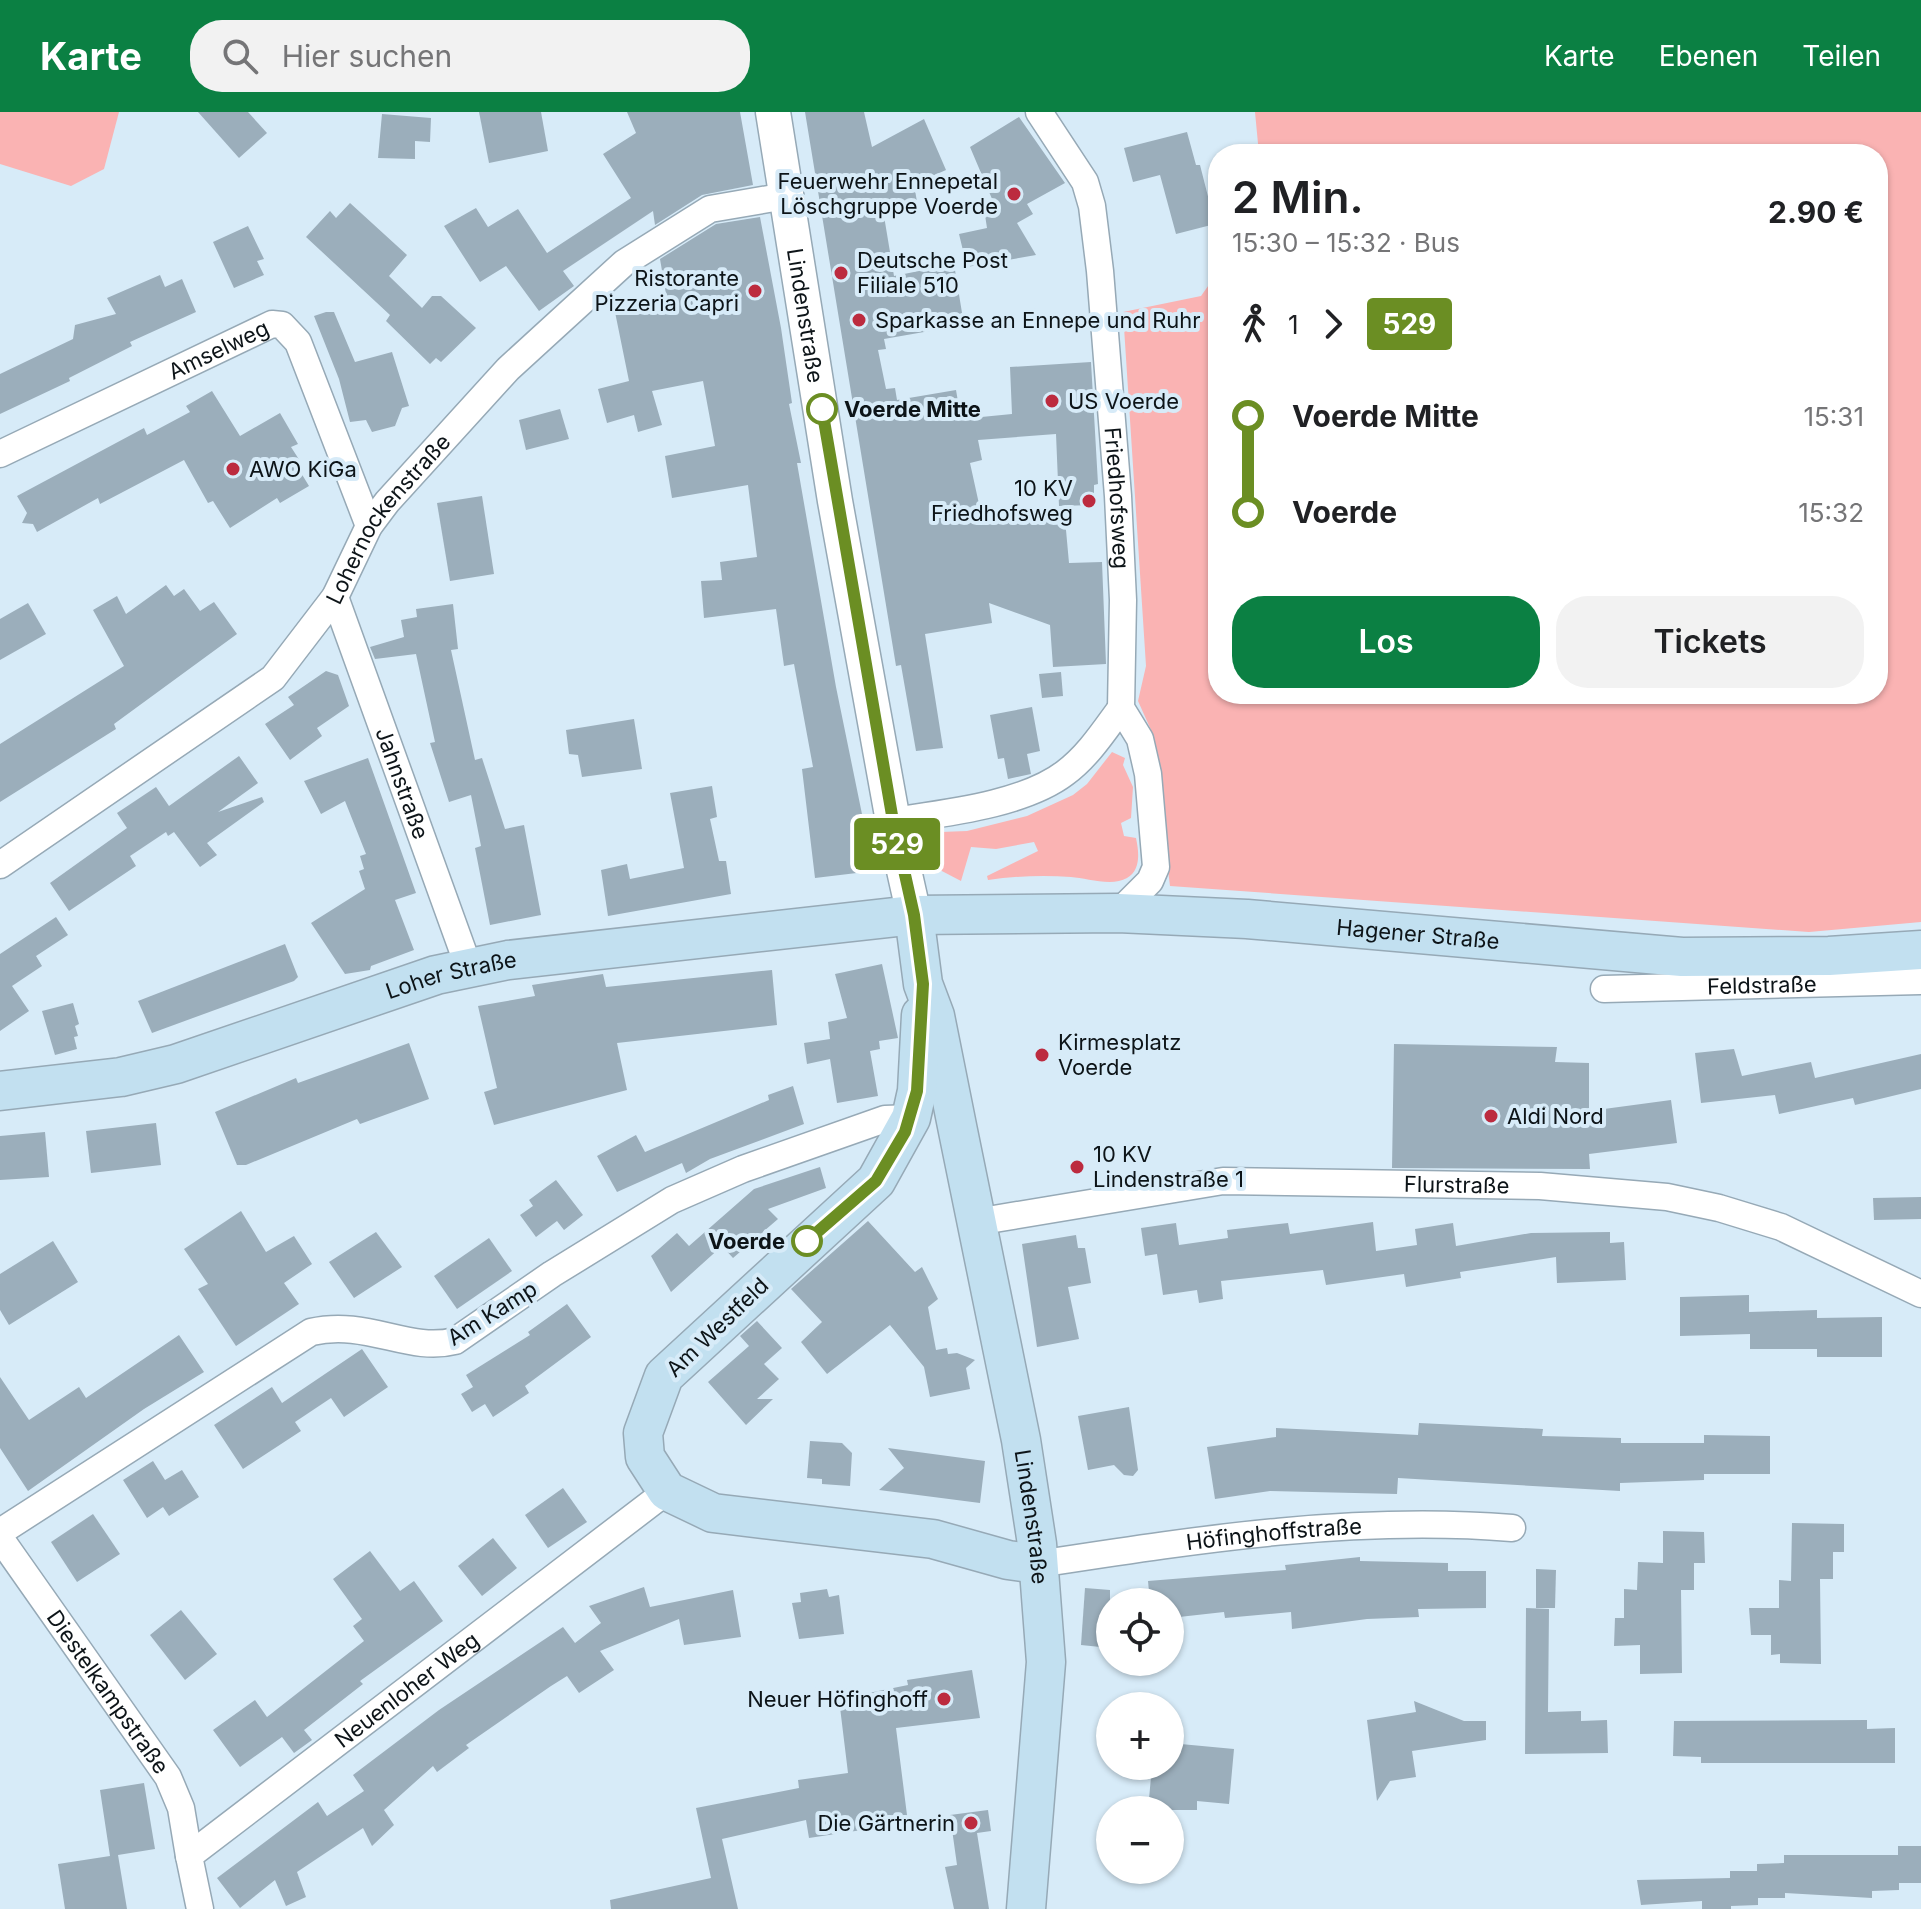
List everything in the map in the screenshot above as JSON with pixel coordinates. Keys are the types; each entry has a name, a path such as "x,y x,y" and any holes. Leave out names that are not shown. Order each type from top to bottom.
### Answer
{"main road":[{"name":"Hagener Straße","path":"914,915 1118,913 1247,919 1682,957 1829,956 1921,950"},
{"name":"Loher Straße","path":"0,1091 121,1077 176,1064 402,985 469,968 577,952 914,915"},
{"name":"Lindenstraße","path":"914,915 923,984 935,1016 1021,1440 1038,1564 1046,1662 1026,1909"},
{"name":"Am Westfeld","path":"667,1491 645,1457 643,1433 664,1376 876,1181 911,1118 917,1091 923,984"},
{"path":"911,1118 958,1131"},
{"path":"667,1491 713,1513 933,1539 1008,1560 1038,1564"},
{"path":"933,1539 1003,1532 1016,1522 1029,1499"}],"street":[{"name":"Lindenstraße","path":"773,112 835,501 893,821 914,915"},
{"name":"Friedhofsweg","path":"1039,112 1085,182 1099,258 1119,510 1123,600 1121,708"},
{"name":"Lohernockenstraße","path":"0,865 273,678 335,597 369,526 508,369 624,263 710,209 786,196"},
{"name":"Amselweg","path":"0,454 272,324 282,325 298,342 369,526"},
{"name":"Jahnstraße","path":"335,597 469,968"},
{"path":"893,821 952,812 1017,795 1064,774 1094,745 1121,708 1140,739 1148,774 1156,867 1150,881 1118,913"},
{"name":"Feldstraße","path":"1604,989 1921,981"},
{"name":"Am Kamp","path":"0,1535 311,1332 335,1326 358,1327 438,1345 455,1341 552,1274 672,1200 743,1169 885,1119 911,1118"},
{"name":"Flurstraße","path":"976,1222 1223,1181 1540,1186 1667,1197 1719,1208 1781,1227 1921,1294"},
{"name":"Neuenloher Weg","path":"189,1856 667,1491"},
{"name":"Höfinghoffstraße","path":"1038,1564 1217,1537 1356,1526 1455,1523 1512,1528"},
{"name":"Diestelkampstraße","path":"0,1535 168,1777 181,1808 189,1856"},
{"path":"189,1856 200,1909"}],"shaded area":[{"path":"0,112 119,112 104,169 71,186 0,164"},
{"path":"1255,112 1921,112 1921,922 1809,932 1170,886 1151,730 1138,701 1146,666 1123,312 1201,296 1208,286 1208,704 1888,704 1888,144 1258,144"},
{"path":"1112,752 1125,758 1123,765 1133,787 1131,818 1121,823 1124,836 1136,838 1138,860 1132,875 1121,881 1107,882 1050,876 988,880 987,876 1038,851 1034,842 996,849 971,847 961,881 938,869 933,851 941,832 967,831 1027,816 1073,795 1087,784"}],"building":[{"path":"198,112 248,112 267,133 239,158"},
{"path":"479,112 541,112 548,151 489,163"},
{"path":"627,112 740,112 753,185 702,195 655,225 653,211 563,271 574,286 539,311 506,266 480,282 444,226 476,208 488,227 518,209 547,253 631,198 603,154 636,133"},
{"path":"805,112 864,112 872,147 924,119 946,170 914,184 917,202 883,210 894,276 954,264 964,325 884,339 886,349 878,350 886,389 895,388 897,400 956,390 961,419 1012,414 1010,367 1091,362 1098,484 1094,485 1094,505 1059,506 1056,434 978,440 982,460 970,463 979,504 986,503 988,518 1064,508 1069,563 1102,562 1106,664 1053,667 1050,625 989,603 992,623 925,634 943,748 916,751 901,665 896,666"},
{"path":"382,114 431,118 430,142 415,141 415,159 378,158"},
{"name":"Feuerwehr Ennepetal Löschgruppe Voerde","path":"1019,117 1065,183 1027,204 1033,214 1017,223 1036,255 967,267 959,234 987,228 985,215 998,213 970,147"},
{"path":"1187,132 1208,196 1208,226 1176,234 1160,175 1133,182 1124,148"},
{"path":"350,203 407,255 389,276 422,308 432,296 441,296 476,328 441,362 436,358 430,364 386,321 390,315 306,237 330,211 336,218"},
{"path":"760,217 781,328 792,403 789,404 801,463 797,463 836,687 872,863 865,872 815,878 802,769 813,767 794,664 784,666 776,609 704,618 701,581 722,580 720,562 757,557 748,485 672,498 665,456 715,446 703,381 652,391 662,425 638,432 634,415 607,423 598,389 629,381 615,312 667,300 660,259 716,224"},
{"path":"248,226 264,259 257,261 264,275 234,288 213,242"},
{"path":"160,275 165,287 182,279 196,312 130,342 132,346 69,378 70,381 0,414 0,374 73,339 75,325 116,314 107,298"},
{"path":"334,312 355,362 392,352 409,406 402,408 395,426 372,432 366,420 350,422 339,379 314,316"},
{"path":"212,391 240,436 280,413 298,444 291,447 300,461 295,463 309,486 280,503 277,498 230,528 213,501 208,503 184,460 100,504 98,498 37,532 33,524 22,523 27,513 17,496 144,428 147,435 190,412 186,406"},
{"path":"560,409 569,439 526,450 519,420"},
{"path":"482,496 494,574 450,581 437,503"},
{"path":"166,585 174,596 184,589 200,611 214,602 237,634 114,724 116,729 0,802 0,744 124,666 93,610 117,596 126,614"},
{"path":"28,603 46,634 0,660 0,619"},
{"path":"453,604 458,649 451,650 475,760 482,758 505,829 524,825 541,915 490,925 475,848 481,846 471,795 449,802 430,743 435,742 416,654 375,659 370,647 404,637 401,620 417,617 416,609"},
{"path":"326,671 338,675 349,706 317,728 322,736 290,760 265,724 294,705 288,697"},
{"path":"1061,672 1063,696 1042,698 1039,674"},
{"path":"1032,707 1040,751 1027,754 1031,774 1008,779 1004,758 998,759 990,715"},
{"path":"634,719 642,769 582,777 578,755 569,754 566,730"},
{"path":"239,756 258,783 218,812 262,797 264,802 207,843 217,855 200,867 174,832 168,836 166,832 130,856 136,866 69,911 50,883 127,828 117,813 156,787 169,806"},
{"path":"368,758 416,893 395,900 414,950 371,966 370,970 345,974 311,923 365,889 359,871 364,869 360,856 366,854 345,801 321,814 304,781"},
{"path":"712,786 717,817 710,819 719,861 726,861 731,894 608,916 601,870 627,864 630,879 684,868 670,793"},
{"path":"56,917 68,935 36,956 42,966 12,986 29,1011 0,1031 0,954"},
{"path":"285,944 298,977 294,981 152,1033 138,1001"},
{"path":"882,964 898,1038 879,1041 880,1049 870,1051 878,1096 837,1103 830,1059 807,1064 804,1043 830,1039 828,1022 847,1018 835,974"},
{"path":"772,970 777,1025 617,1043 627,1090 494,1125 484,1092 497,1088 478,1006 535,996 532,985 603,974 606,987"},
{"path":"73,1003 79,1024 75,1026 78,1036 74,1037 77,1049 55,1055 42,1011"},
{"path":"409,1043 429,1099 360,1124 357,1119 246,1165 237,1165 215,1112 296,1078 298,1083"},
{"name":"Aldi Nord","path":"1394,1044 1557,1047 1555,1062 1589,1063 1589,1111 1671,1100 1677,1143 1589,1154 1590,1169 1392,1168"},
{"path":"1734,1049 1742,1076 1811,1062 1815,1078 1921,1054 1921,1089 1855,1105 1853,1098 1779,1114 1775,1095 1701,1103 1695,1053"},
{"path":"793,1086 804,1124 710,1159 686,1173 682,1163 617,1192 597,1156 636,1135 645,1152 769,1100 768,1095"},
{"path":"156,1123 161,1165 91,1173 86,1131"},
{"path":"45,1132 49,1177 0,1180 0,1136"},
{"path":"820,1167 826,1188 768,1209 778,1219 733,1258 722,1246 671,1292 651,1256 677,1233 689,1246 754,1189"},
{"path":"556,1180 583,1215 564,1230 557,1221 536,1237 520,1215 533,1206 529,1200"},
{"path":"1921,1197 1921,1219 1874,1220 1873,1198"},
{"path":"241,1211 266,1252 294,1236 312,1264 284,1283 299,1304 236,1346 198,1289 208,1284 184,1249"},
{"path":"868,1221 915,1272 922,1267 938,1299 928,1307 936,1350 947,1348 948,1354 957,1353 975,1360 966,1368 970,1389 930,1397 924,1367 890,1325 827,1374 801,1342 822,1322 791,1289"},
{"path":"1373,1222 1376,1251 1417,1245 1415,1229 1453,1223 1456,1246 1531,1233 1610,1232 1610,1243 1624,1242 1626,1280 1557,1283 1556,1257 1460,1272 1461,1278 1406,1287 1404,1274 1326,1285 1323,1270 1221,1281 1223,1299 1199,1303 1197,1290 1163,1295 1157,1254 1145,1256 1141,1228 1176,1223 1179,1245 1228,1238 1227,1230 1288,1223 1290,1234"},
{"path":"376,1232 402,1267 354,1298 329,1262"},
{"path":"1076,1235 1078,1248 1085,1248 1091,1283 1068,1287 1079,1339 1037,1347 1022,1244"},
{"path":"489,1238 512,1271 457,1309 434,1276"},
{"path":"53,1241 78,1282 9,1325 0,1310 0,1274"},
{"path":"1749,1295 1749,1312 1817,1310 1817,1318 1882,1317 1882,1357 1817,1357 1817,1349 1750,1349 1750,1334 1680,1336 1680,1297"},
{"path":"567,1304 591,1337 525,1386 529,1393 493,1417 485,1404 472,1412 461,1394 473,1387 466,1375 530,1335 528,1332"},
{"path":"757,1321 782,1348 764,1364 779,1379 757,1399 773,1399 746,1425 708,1382 749,1346 740,1336"},
{"path":"179,1335 204,1372 144,1409 28,1491 0,1448 0,1377 29,1420 79,1387 86,1398"},
{"path":"362,1349 388,1387 344,1417 331,1398 295,1422 301,1431 243,1469 214,1425 272,1387 282,1403"},
{"path":"1129,1407 1138,1470 1133,1476 1124,1475 1114,1465 1088,1470 1078,1416"},
{"path":"1419,1423 1543,1429 1542,1436 1621,1438 1621,1443 1704,1443 1704,1435 1770,1436 1770,1474 1704,1474 1704,1480 1620,1483 1620,1491 1398,1478 1397,1494 1270,1491 1215,1499 1207,1447 1276,1437 1276,1428 1418,1435"},
{"path":"810,1441 842,1443 852,1453 850,1486 822,1484 822,1479 807,1478"},
{"path":"888,1448 985,1461 980,1503 879,1490 904,1468"},
{"path":"153,1461 165,1480 182,1470 199,1497 169,1516 163,1507 147,1518 123,1480"},
{"path":"563,1488 587,1522 548,1548 525,1515"},
{"path":"93,1514 120,1554 77,1582 51,1542"},
{"path":"1792,1523 1844,1524 1844,1552 1833,1552 1833,1579 1820,1579 1821,1664 1780,1663 1780,1654 1771,1655 1771,1635 1751,1635 1749,1608 1779,1608 1779,1580 1791,1581"},
{"path":"1663,1531 1704,1532 1705,1563 1694,1563 1694,1590 1681,1590 1682,1673 1640,1674 1640,1645 1614,1646 1615,1618 1624,1618 1624,1589 1637,1590 1638,1562 1663,1563"},
{"path":"493,1538 517,1568 482,1596 458,1566"},
{"path":"370,1551 400,1591 414,1581 443,1621 360,1681 363,1684 304,1730 312,1740 294,1753 282,1737 240,1767 213,1730 255,1700 267,1717 364,1641 353,1626 362,1619 333,1579"},
{"path":"1360,1557 1360,1561 1448,1563 1448,1571 1486,1571 1486,1608 1418,1609 1419,1617 1367,1619 1292,1629 1291,1612 1225,1618 1224,1612 1184,1616 1184,1588 1149,1588 1148,1581 1286,1570 1285,1565"},
{"path":"1536,1569 1556,1570 1555,1608 1536,1608"},
{"path":"644,1587 650,1607 733,1590 741,1637 684,1645 679,1619 600,1651 614,1670 579,1693 567,1676 551,1686 466,1745 469,1748 437,1772 433,1766 384,1810 394,1825 372,1846 363,1828 297,1872 306,1897 286,1906 275,1880 240,1908 217,1878 318,1802 327,1816 364,1791 353,1775 439,1710 563,1627 575,1643 601,1623 589,1606"},
{"path":"1085,1588 1096,1589 1096,1647 1081,1645"},
{"path":"827,1589 829,1597 839,1595 844,1634 799,1639 792,1603 801,1602 800,1593"},
{"path":"1526,1608 1549,1609 1548,1712 1581,1711 1581,1721 1607,1720 1608,1753 1525,1754"},
{"path":"181,1610 217,1654 185,1680 150,1635"},
{"path":"972,1670 980,1718 896,1728 908,1823 809,1838 806,1820 722,1839 738,1909 611,1909 610,1900 711,1878 696,1808 799,1788 798,1780 848,1773 839,1699 908,1685 907,1680"},
{"path":"1414,1701 1464,1721 1486,1721 1486,1740 1412,1751 1416,1777 1390,1781 1377,1801 1367,1720 1416,1712"},
{"path":"1867,1720 1867,1729 1895,1728 1895,1763 1701,1763 1701,1757 1673,1756 1674,1721"},
{"path":"1184,1744 1234,1749 1229,1804 1197,1801 1197,1810 1184,1810 1184,1796 1149,1796 1151,1780 1184,1780"},
{"path":"144,1783 155,1849 118,1855 127,1909 65,1909 58,1864 110,1856 100,1790"},
{"path":"988,1810 991,1831 977,1833 989,1909 954,1909 945,1867 957,1865 950,1815"},
{"path":"1898,1846 1921,1846 1921,1883 1899,1883 1899,1890 1872,1891 1872,1898 1785,1893 1785,1898 1758,1898 1758,1905 1731,1906 1731,1909 1702,1909 1702,1901 1641,1905 1637,1880 1730,1878 1730,1871 1757,1871 1757,1864 1784,1863 1784,1855 1898,1855"}],"bus line":[{"name":"529","path":"807,1241 876,1181 905,1132 917,1091 923,984 914,915 893,821 835,501 822,409"}],"place":[{"name":"Feuerwehr Ennepetal Löschgruppe Voerde","path":"1014,194"},
{"name":"Deutsche Post Filiale 510","path":"841,273"},
{"name":"Ristorante Pizzeria Capri","path":"755,291"},
{"name":"Sparkasse an Ennepe und Ruhr","path":"859,320"},
{"name":"US Voerde","path":"1052,401"},
{"name":"Voerde Mitte","path":"822,409"},
{"name":"AWO KiGa","path":"233,469"},
{"name":"10 KV Friedhofsweg","path":"1089,501"},
{"name":"Kirmesplatz Voerde","path":"1042,1055"},
{"name":"Aldi Nord","path":"1491,1116"},
{"name":"10 KV Lindenstraße 1","path":"1077,1167"},
{"name":"Voerde","path":"807,1241"},
{"name":"Neuer Höfinghoff","path":"944,1699"},
{"name":"Die Gärtnerin","path":"971,1823"}]}
